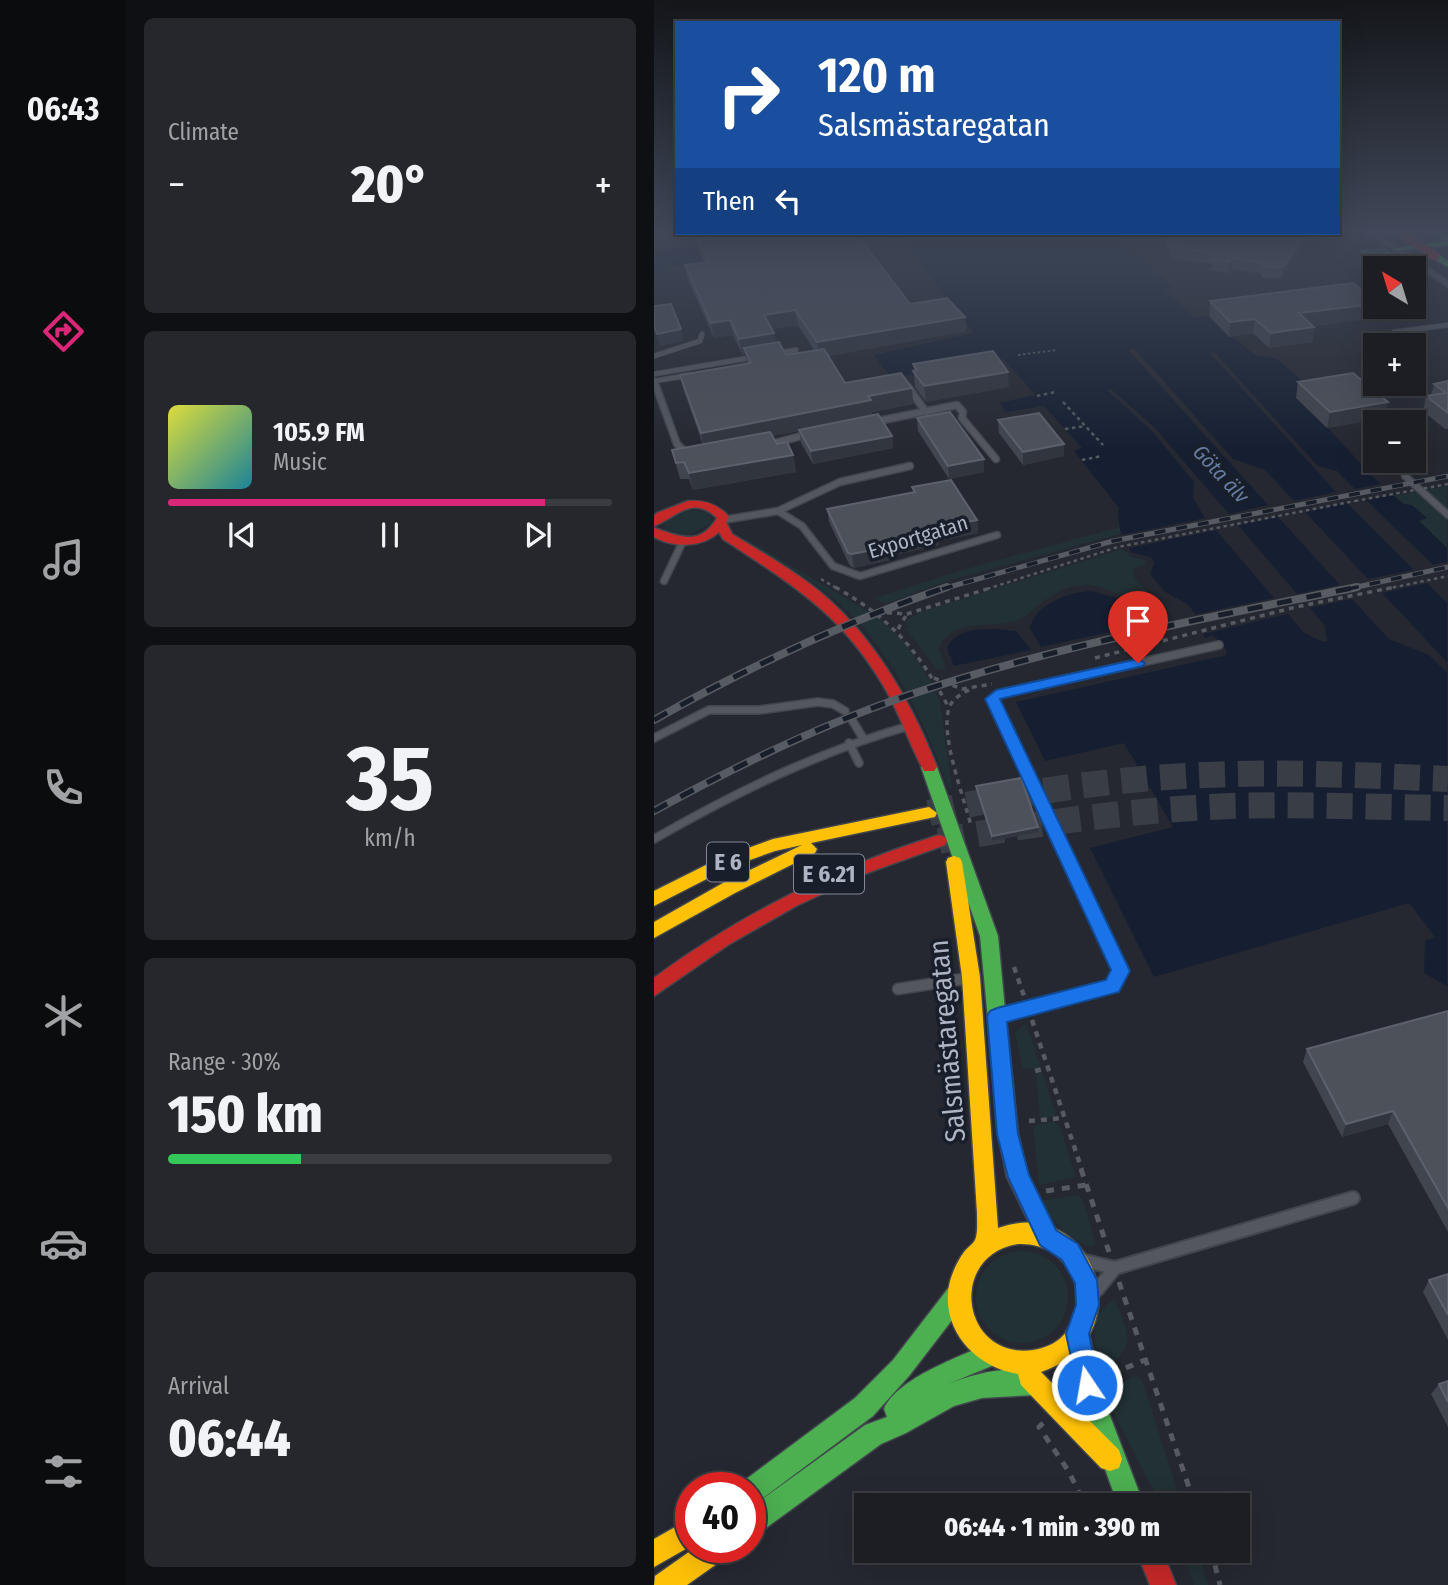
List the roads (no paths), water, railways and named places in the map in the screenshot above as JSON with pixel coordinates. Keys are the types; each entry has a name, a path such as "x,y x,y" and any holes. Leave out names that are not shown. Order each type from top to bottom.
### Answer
{"main road":[{"path":"701,505 717,510 722,522 710,534 685,545 656,526 680,506 701,505"},
{"name":"Salsmästaregatan","path":"722,522 727,536 802,584 842,621 872,659 912,725 945,837 971,977 988,1213 986,1247"},
{"name":"Salsmästaregatan","path":"685,545 760,558"},
{"name":"E 6.21","path":"654,931 729,888 856,827 929,813"},
{"name":"E 6","path":"654,900 724,863 774,845 856,827"},
{"name":"Salsmästaregatan","path":"945,837 989,936 1001,1082 1014,1165 1033,1211 1048,1237 1063,1246 1076,1259"},
{"name":"E 6.21","path":"690,941 799,885 945,837"},
{"name":"E 6","path":"654,988 712,945 760,916 848,871 881,860"},
{"path":"1048,1237 1016,1234 986,1247 969,1265 961,1290 960,1305 966,1327 974,1340 991,1355 1016,1363 1051,1357 1077,1334 1088,1305 1086,1280 1076,1259"},
{"path":"766,1480 864,1407 901,1368 961,1290"},
{"path":"1077,1334 1087,1385 1126,1493"},
{"path":"766,1512 874,1434 883,1420 940,1376 991,1355"},
{"path":"1016,1363 1116,1465"},
{"path":"874,1434 890,1431 934,1404 986,1382 1003,1380 1035,1384"},
{"path":"654,1554 675,1541"},
{"path":"654,1579 680,1563"},
{"path":"664,1585 696,1563"},
{"path":"1154,1563 1163,1585"}],"lane":[{"path":"1394,332 1447,324"},
{"path":"654,356 700,341 702,334"},
{"path":"771,354 796,350"},
{"path":"654,374 758,356"},
{"path":"695,374 654,381 680,450 695,455"},
{"path":"904,382 926,412"},
{"path":"862,424 957,405 963,412 962,418 996,459"},
{"path":"753,447 811,434"},
{"path":"722,522 778,511 840,482 910,466"},
{"path":"1405,476 1447,515"},
{"path":"1437,506 1447,504"},
{"name":"Exportgatan","path":"778,511 794,518 805,529 826,562 850,576 860,576 997,535"},
{"path":"664,580 685,545"},
{"name":"Salsmästaregatan","path":"997,1016 1112,986 1120,971 992,699 996,695 1219,645"},
{"path":"654,738 709,709 759,710 818,702 833,704 845,711"},
{"path":"852,720 863,738"},
{"path":"654,839 791,767 863,738 912,725"},
{"path":"849,743 859,763"},
{"path":"898,989 993,975"},
{"path":"1076,1259 1115,1268 1353,1198"},
{"path":"1088,1305 1115,1268"}],"water":[{"name":"Göta älv","path":"952,304 1180,304 1193,317 1207,316 1255,355 1277,359 1304,383 1313,386 1363,380 1363,389 1301,399 1363,466 1363,473 1369,473 1403,504 1412,505 1427,518 1419,521 1447,548 1447,986 1424,973 1425,941 1435,937 1409,903 1154,977 1090,848 1173,827 1124,743 1045,761 1016,702 1227,655 1225,647 1213,635 1205,638 1194,612 1187,604 1165,592 1150,574 1154,563 1152,558 1131,552 1120,531 1119,508 1074,451 1082,448 1044,406 1006,412 1000,403 1036,395 1003,359 891,378 874,355 974,333"},
{"path":"1091,591 1117,598 1137,626 1041,647 1030,628 1039,612 1063,597"},
{"path":"968,631 1016,631 1031,650 954,666 947,648 955,637"}],"tunnel":[{"path":"929,813 1043,791 1196,775 1288,774 1448,779"},
{"path":"939,841 1084,818 1193,808 1284,805 1448,808"}],"railway":[{"path":"942,589 1113,541 1448,476"},
{"path":"1348,589 1448,567"},
{"path":"654,720 798,647 871,615 947,587"},
{"path":"654,811 779,747 843,719 909,695 1075,647 1357,587"}]}
